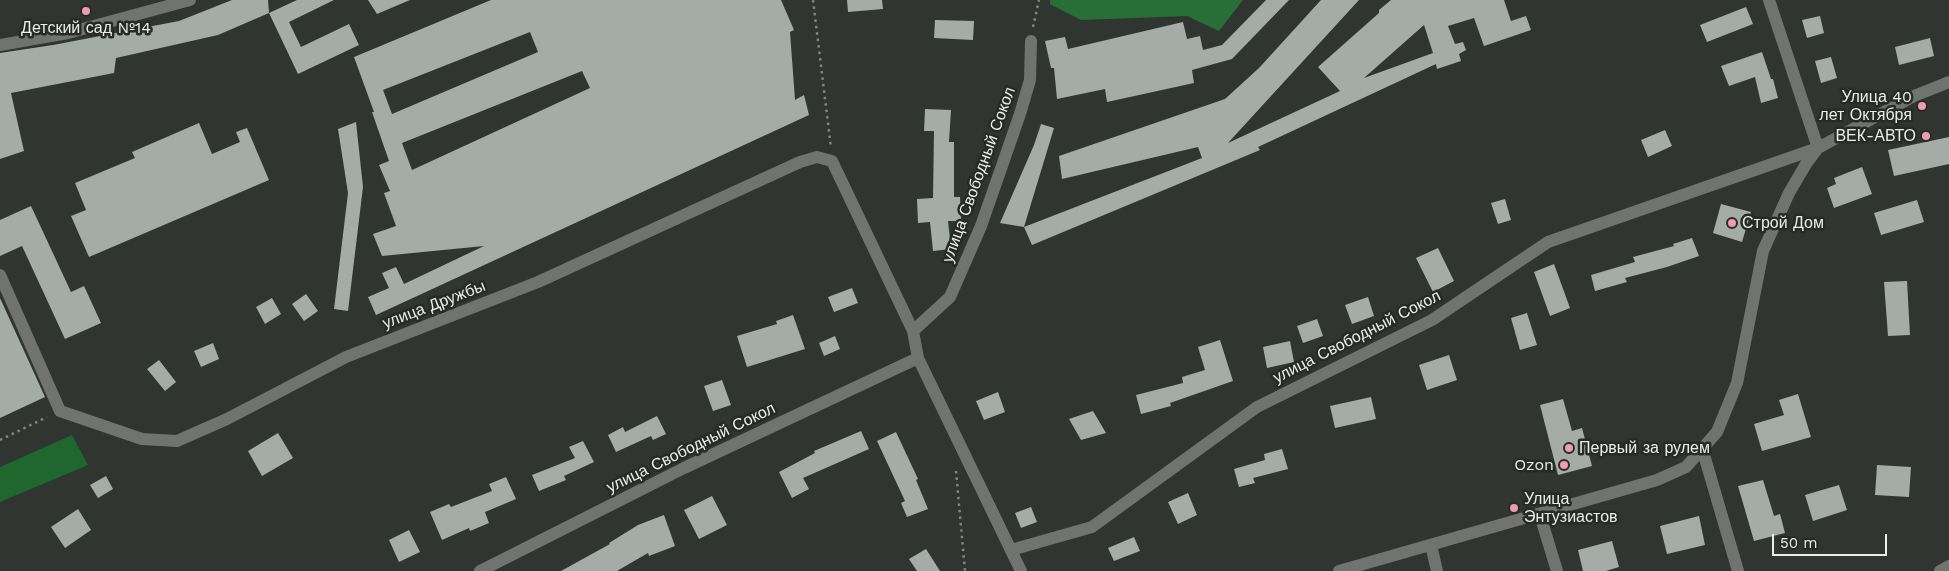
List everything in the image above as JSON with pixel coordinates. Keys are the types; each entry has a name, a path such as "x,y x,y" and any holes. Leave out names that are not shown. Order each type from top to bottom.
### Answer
{"street":[{"path":"0,45 68,33 190,0"},
{"path":"1339,571 1658,480 1686,467 1717,432 1737,383 1763,251 1788,193 1818,148 1769,0"},
{"name":"улица Свободный Сокол","path":"913,331 950,297 981,226 1030,80 1031,41"},
{"name":"улица Свободный Сокол","path":"1011,550 1092,527 1256,407 1432,320 1548,242 1818,148 1914,96 1949,82"},
{"name":"улица Дружбы","path":"60,411 142,438 177,440 227,419 346,357 538,282 800,162 817,157 832,161"},
{"path":"832,161 913,331 918,358 1021,571"},
{"path":"0,275 60,411"},
{"name":"улица Свободный Сокол","path":"480,571 684,468 918,358"},
{"path":"1702,448 1738,571"},
{"path":"1540,515 1557,571"},
{"path":"1431,545 1437,571"},
{"path":"1940,571 1949,566"}],"path":[{"path":"813,0 832,161"},
{"path":"1031,41 1039,0"},
{"path":"0,440 60,411"},
{"path":"956,468 965,571"}],"green space":[{"path":"1050,0 1243,0 1219,31 1187,16 1081,20 1050,4"},
{"path":"72,435 88,465 0,502 0,467"}],"building":[{"path":"232,0 268,0 269,13 218,35 116,58 114,73 11,93 24,151 0,159 0,53 179,21"},
{"path":"297,0 334,0 289,22 301,47 349,24 359,45 298,74 269,13"},
{"path":"368,0 410,0 377,14"},
{"path":"491,0 781,0 794,30 790,32 795,100 804,95 809,115 376,315 368,297 389,288 382,273 396,267 404,284 484,246 382,256 373,234 396,226 384,193 390,191 379,165 389,161 354,57","holes":["530,32 538,52 392,114 383,90","582,71 590,88 412,170 402,143"]},
{"path":"847,0 882,0 883,9 848,12"},
{"path":"1266,0 1289,0 1232,59 1192,70 1194,83 1107,102 1105,89 1057,99 1054,68 1051,68 1045,41 1065,37 1068,49 1183,22 1187,39 1200,36 1203,50 1222,45"},
{"path":"1321,0 1359,0 1228,143 1340,91 1318,67 1391,0 1504,0 1511,21 1526,16 1531,30 1484,46 1474,18 1448,26 1455,44 1463,42 1466,50 1459,54 1461,61 1437,69 1436,64 1258,147 1260,150 1032,245 1024,227 1202,158 1198,147 1062,179 1059,156 1225,99 1259,68","holes":["1424,25 1433,53 1364,78"]},
{"path":"1746,7 1753,24 1707,42 1700,25"},
{"path":"1820,16 1824,33 1807,38 1802,20"},
{"path":"935,20 974,21 973,40 934,38"},
{"path":"1930,38 1934,56 1899,65 1895,47"},
{"path":"1762,52 1771,79 1773,79 1778,98 1761,103 1755,77 1729,86 1721,66"},
{"path":"1831,57 1837,78 1821,83 1815,61"},
{"path":"925,109 951,110 949,142 954,142 954,197 960,197 961,221 948,221 951,249 933,251 930,222 918,223 917,199 933,198 934,131 924,131"},
{"path":"356,122 363,187 348,311 334,309 348,193 338,129"},
{"path":"199,123 212,154 240,142 236,132 247,128 269,180 89,257 71,216 86,210 75,183 135,158 132,152"},
{"path":"1041,124 1054,128 1024,227 1000,223 1034,145"},
{"path":"1665,130 1672,146 1648,157 1641,140"},
{"path":"1949,137 1949,164 1894,176 1888,150"},
{"path":"1862,167 1872,194 1834,208 1827,188 1836,184 1834,178"},
{"path":"1505,199 1511,220 1498,224 1491,203"},
{"path":"1917,200 1924,222 1881,235 1874,213"},
{"name":"Строй Дом","path":"1721,204 1751,212 1742,242 1713,233"},
{"path":"31,206 71,292 84,286 101,323 65,339 22,246 0,256 0,220"},
{"path":"1692,238 1699,256 1625,278 1627,282 1595,291 1591,275 1635,262 1633,257 1674,246 1673,244"},
{"path":"1438,248 1454,281 1433,292 1416,258"},
{"path":"1554,264 1570,308 1550,316 1534,272"},
{"path":"1907,281 1910,335 1888,336 1884,282"},
{"path":"852,288 858,303 834,312 828,297"},
{"path":"306,294 318,311 304,321 292,304"},
{"path":"1368,297 1374,316 1352,324 1345,305"},
{"path":"0,298 45,397 0,418"},
{"path":"272,298 281,314 265,324 256,307"},
{"path":"1527,313 1537,345 1520,350 1511,318"},
{"path":"793,315 805,349 747,367 737,336 777,324 776,321"},
{"path":"1317,319 1323,336 1303,343 1297,326"},
{"path":"835,336 840,349 824,356 819,343"},
{"path":"1220,340 1233,381 1170,403 1171,406 1141,414 1136,395 1183,383 1182,377 1205,370 1198,347"},
{"path":"1290,341 1294,362 1267,368 1263,347"},
{"path":"213,343 219,359 201,367 194,351"},
{"path":"1449,355 1457,380 1427,390 1419,365"},
{"path":"159,360 176,382 165,391 147,369"},
{"path":"722,380 731,405 713,411 704,386"},
{"path":"998,392 1005,412 984,420 976,401"},
{"path":"1798,394 1811,437 1762,451 1754,424 1784,415 1779,400"},
{"path":"1371,397 1376,419 1335,428 1330,406"},
{"name":"Первый за рулем","path":"1563,399 1572,431 1582,428 1592,466 1558,475 1540,405"},
{"path":"1093,411 1106,433 1081,440 1069,419"},
{"path":"657,416 666,434 653,440 651,436 616,452 608,435 623,427 625,432"},
{"path":"861,431 869,449 803,478 809,489 792,498 779,472 815,453 814,451"},
{"path":"896,432 918,479 916,480 928,509 907,517 901,503 905,501 877,441"},
{"path":"278,433 293,458 262,476 248,451"},
{"path":"583,441 594,462 564,476 566,480 539,491 532,475 575,458 569,447"},
{"path":"1282,449 1288,469 1253,478 1255,483 1239,487 1234,469 1265,460 1264,454"},
{"path":"1877,465 1911,467 1909,497 1875,495"},
{"path":"106,476 113,489 98,498 90,485"},
{"path":"506,477 516,499 485,512 489,523 470,531 469,528 442,540 430,512 449,504 451,507 492,491 489,484"},
{"path":"1763,480 1774,516 1780,514 1785,533 1754,541 1738,486"},
{"path":"1839,485 1847,510 1813,521 1805,495"},
{"path":"1188,493 1197,515 1178,524 1168,502"},
{"path":"712,496 727,525 699,539 684,510"},
{"path":"1031,507 1037,522 1021,528 1015,513"},
{"path":"78,509 91,530 65,548 51,527"},
{"path":"664,515 675,546 649,556 648,553 617,571 561,571 610,544 638,525"},
{"path":"1699,516 1705,545 1667,554 1660,526"},
{"path":"409,530 420,552 399,562 389,540"},
{"path":"1134,537 1140,551 1114,561 1108,548"},
{"path":"1612,541 1619,567 1606,571 1583,571 1578,550"},
{"path":"926,549 940,571 917,571 909,559"}],"place":[{"name":"Детский сад №14","path":"86,11"},
{"name":"Улица 40 лет Октября","path":"1922,106"},
{"name":"ВЕК-АВТО","path":"1926,136"},
{"name":"Строй Дом","path":"1732,223"},
{"name":"Первый за рулем","path":"1569,448"},
{"name":"Ozon","path":"1564,465"},
{"name":"Улица Энтузиастов","path":"1514,508"}]}
